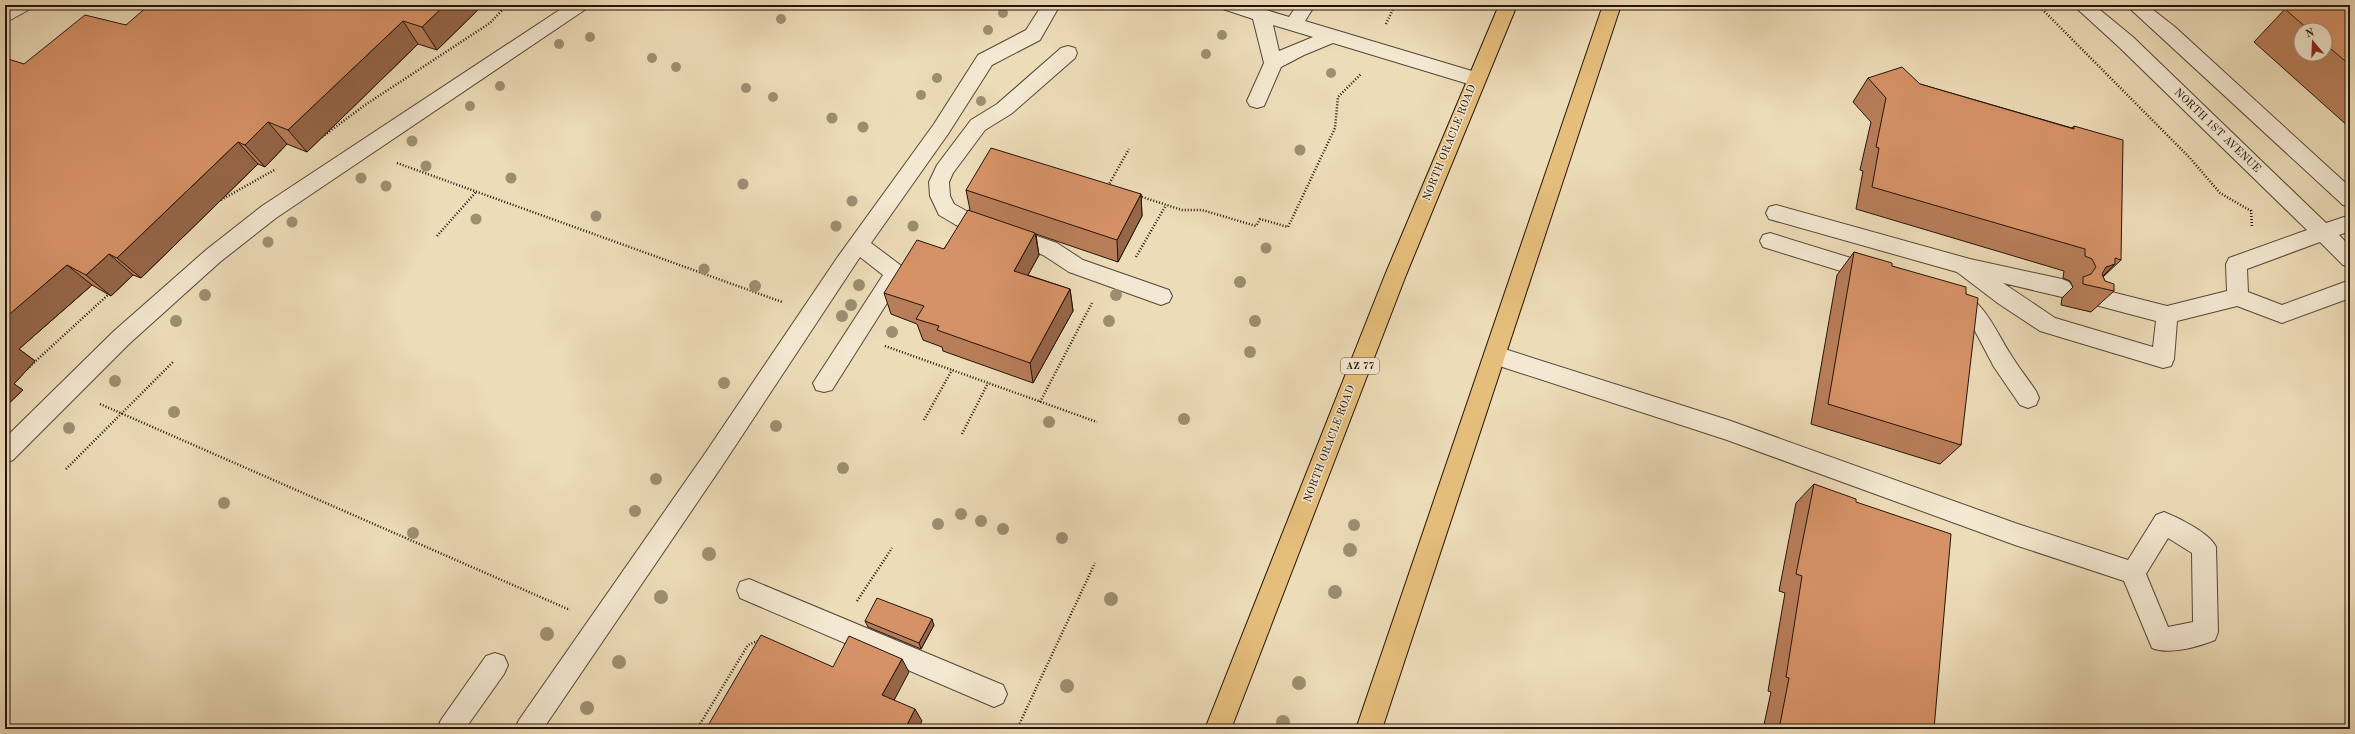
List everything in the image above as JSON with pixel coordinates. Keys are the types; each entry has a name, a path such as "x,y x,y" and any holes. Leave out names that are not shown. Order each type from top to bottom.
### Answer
{"highway":[{"name":"NORTH ORACLE ROAD","path":"1218,729 1368,345 1476,79 1508,5"},
{"path":"1369,729 1612,5"}],"street":[{"path":"5,17 24,5"},
{"path":"5,453 122,337 213,256 270,212 580,5"},
{"path":"528,729 714,459 812,313 941,129 986,60 1033,35 1051,5"},
{"path":"1229,5 1476,79"},
{"path":"1294,24 1306,5"},
{"name":"NORTH 1ST AVENUE","path":"2082,5 2126,42 2350,259"},
{"path":"2136,5 2168,32 2350,199"},
{"path":"1257,101 1273,63 1261,14"},
{"path":"1273,63 1297,50 1333,36"},
{"path":"1068,53 1004,109 978,125 944,170 939,182 940,196 946,209 963,219 1050,249 1076,266 1161,296"},
{"path":"1776,214 1964,265 2062,288"},
{"path":"2238,297 2236,264 2350,223"},
{"path":"1770,241 1890,277"},
{"path":"824,383 896,273 859,245"},
{"path":"1964,265 2007,298 2048,325 2163,359 2167,315"},
{"path":"1934,290 1949,294 1967,305 1981,321 2003,361 2028,398"},
{"path":"2092,296 2167,315 2238,297 2282,314 2350,290"},
{"path":"1495,355 1728,430 2015,534 2133,573 2162,640 2206,632 2204,547 2164,523 2133,573"},
{"path":"749,590 994,694"},
{"path":"450,729 494,665"}],"path":[{"path":"1137,195 1182,210 1202,210 1256,226 1260,219 1288,227 1335,128 1338,97 1349,84 1360,77 1395,5"},
{"path":"2038,5 2190,158 2220,193 2250,211"},
{"path":"1108,186 1128,149"},
{"path":"394,162 812,313"},
{"path":"1101,184 1115,188"},
{"path":"437,236 476,192"},
{"path":"855,336 1097,422"},
{"path":"66,469 174,361"},
{"path":"924,420 952,370"},
{"path":"962,434 988,383"},
{"path":"94,401 600,623"},
{"path":"1017,729 1095,563"},
{"path":"697,729 748,644 757,640 762,640"}],"building":[{"path":"149,5 445,5 422,27 403,21 288,130 268,122 245,145 238,142 117,258 109,254 86,275 67,265 5,318 5,58 24,64 85,15 126,25"},
{"path":"2301,5 2350,5 2350,65 2333,51 2333,22 2300,22 2285,9"},
{"path":"1902,67 1920,84 2074,129 2074,126 2123,140 2121,260 2115,258 2115,264 2106,267 2102,274 2105,281 2114,284 2114,291 2083,284 2083,277 2091,274 2096,267 2092,259 2085,256 2085,249 1872,187 1879,148 1876,147 1886,98 1868,78"},
{"path":"991,148 1141,194 1117,240 966,190"},
{"path":"968,210 1035,233 1014,271 1070,289 1030,363 937,330 939,326 916,319 924,306 884,293 917,240 944,249"},
{"path":"1854,252 1892,263 1892,266 1966,287 1966,294 1978,298 1961,445 1828,404"},
{"path":"1814,484 1856,499 1856,502 1951,534 1934,729 1779,729 1789,678 1786,677 1802,576 1796,574"},
{"path":"877,598 932,619 919,643 865,621"},
{"path":"761,635 833,667 849,636 902,659 882,695 915,709 905,729 706,729"}]}
